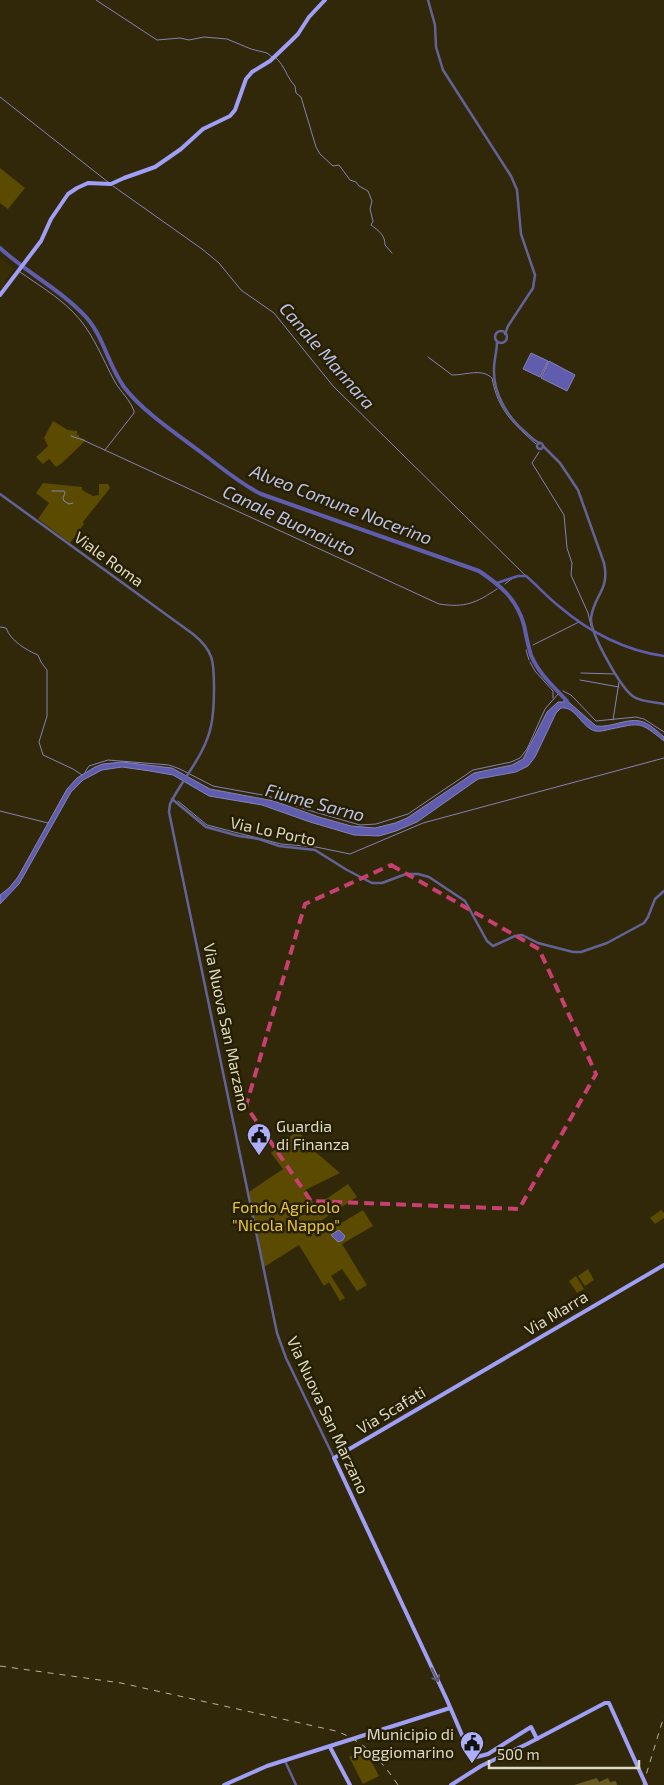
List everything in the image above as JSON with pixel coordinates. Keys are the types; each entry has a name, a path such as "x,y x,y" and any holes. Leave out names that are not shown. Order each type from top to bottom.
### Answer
{"main road":[{"path":"0,295 41,241 51,219 68,194 88,183 110,184 155,167 181,150 203,129 232,114 239,100 243,84 248,76 291,41 325,0"},
{"name":"Via Marra","path":"461,1384 664,1264"},
{"name":"Via Scafati","path":"334,1458 461,1384"},
{"name":"Via Nuova San Marzano","path":"334,1458 473,1758 488,1754 532,1727 537,1739"},
{"path":"451,1785 481,1766 605,1703 609,1703 646,1785"},
{"path":"224,1785 267,1766 450,1708"},
{"path":"330,1747 350,1785"}],"street":[{"path":"428,0 435,25 436,48 443,70 511,176 517,190 522,234 535,275 533,288 507,329 504,333 496,334 497,350 494,371 496,389 508,414 517,425 560,463 578,490 604,563 605,584 593,610 593,633 612,668 632,696 664,704"},
{"path":"497,350 506,339 504,333"},
{"path":"497,342 502,343"},
{"name":"Viale Roma","path":"0,494 204,643 210,651 214,665 214,708 208,736 190,771 172,799"},
{"name":"Via Lo Porto","path":"172,799 206,827 239,836 260,839 279,846 315,850 372,883 382,883 411,873 429,877 465,901 487,941 492,946 522,935 538,943 573,952 581,952 597,947 644,923 655,899 664,891"},
{"name":"Via Nuova San Marzano","path":"172,799 169,812 280,1344 334,1458"},
{"path":"285,1761 296,1785"}],"highlighted area":[{"path":"391,865 539,949 596,1074 519,1209 311,1201 246,1106 305,904"}],"shaded area":[{"path":"0,257 14,269 4,281 6,284 1,290 0,288"},
{"path":"531,353 548,361 540,377 523,369"},
{"path":"549,361 575,375 567,391 541,378"},
{"name":"Fiume Sarno","path":"564,698 596,726 607,726 635,720 640,721 656,730 664,737 664,741 639,725 595,731 590,729 571,710 561,708 556,713 535,757 528,766 516,772 478,779 417,822 379,836 354,835 262,805 209,796 173,775 122,767 102,770 83,780 71,792 19,884 0,904 0,895 18,877 67,789 77,778 103,764 122,762 172,768 210,789 274,801 351,826 375,828 407,818 474,773 512,765 523,759 547,712 558,702 564,702"},
{"path":"339,1230 345,1236 343,1240 338,1242 331,1235"},
{"path":"597,1778 599,1782 608,1778 610,1782 616,1781 617,1785 574,1785"}],"green space":[{"path":"0,168 25,188 8,209 0,203"},
{"path":"53,421 68,430 77,431 79,437 86,440 56,467 49,459 43,464 36,457 48,446 44,438"},
{"path":"43,483 82,487 82,490 93,496 99,495 99,484 108,484 110,488 83,522 84,524 70,543 38,519 49,503 36,493"},
{"name":"Fondo Agricolo \"Nicola Nappo\"","path":"298,1130 312,1149 340,1173 305,1190 316,1206 348,1184 357,1197 319,1222 325,1228 328,1226 330,1230 363,1210 373,1226 342,1244 367,1285 357,1291 342,1269 331,1276 345,1298 340,1301 329,1282 324,1286 299,1245 264,1267 249,1192 283,1169 271,1153"},
{"path":"661,1210 664,1213 664,1218 655,1224 650,1218"},
{"path":"588,1269 594,1280 585,1286 578,1276"},
{"path":"576,1276 584,1289 577,1293 569,1281"},
{"path":"365,1749 379,1776 363,1784 349,1757"}],"waterway":[{"path":"96,0 157,40 180,38 189,40 204,37 227,39 251,49 267,53 272,57"},
{"path":"276,58 295,86 296,93 301,97 316,147 320,154 333,166 339,165 350,180 368,191 372,201 370,209 373,221 371,225 381,234 385,245 392,253"},
{"name":"Canale Mannara","path":"0,97 108,182"},
{"name":"Canale Mannara","path":"113,186 202,249 219,263 241,290 274,313 333,386 526,576"},
{"name":"Alveo Comune Nocerino","path":"0,248 21,266 66,298 86,317 97,333 124,387 140,405 238,480 261,494 479,571 494,582 507,594 517,608 524,625 534,662 547,680 567,701"},
{"path":"20,272 60,300 79,319 91,335 115,382 134,411 105,450"},
{"path":"428,357 452,375 483,373 492,378 498,399 508,416 537,445"},
{"name":"Canale Buonaiuto","path":"71,436 439,604 463,605 483,598 497,589"},
{"path":"539,452 532,463 564,515 567,548 572,563 571,575 588,613 591,626"},
{"path":"52,491 64,491 64,501 69,504 73,503"},
{"path":"497,583 518,576 526,576 571,616 596,632 636,650 664,656"},
{"name":"Canale Buonaiuto","path":"505,584 514,577"},
{"path":"533,645 579,622"},
{"path":"0,627 6,628 11,637 19,644 38,655 47,670 47,716 39,742 43,755 82,775"},
{"name":"Alveo Comune Nocerino","path":"526,650 529,660"},
{"path":"530,662 535,671 553,691 553,698"},
{"path":"581,673 615,674"},
{"path":"580,680 619,687"},
{"path":"613,720 619,682"},
{"path":"563,691 571,695 596,721 636,717 644,719 664,732"},
{"path":"85,772 89,766 108,760 169,765 213,786 268,796 360,825 376,824 408,814 473,770 511,762 520,758 527,749 545,709 558,694"},
{"path":"178,801 207,825 281,844 316,847 350,854 423,823 664,758"},
{"path":"0,811 48,823"}],"railway":[{"path":"0,1666 121,1683 336,1731 364,1746 386,1768 398,1785"},
{"path":"643,1785 664,1716"}],"place":[{"name":"Guardia di Finanza","path":"259,1156"},
{"name":"Municipio di Poggiomarino","path":"472,1764"}]}
